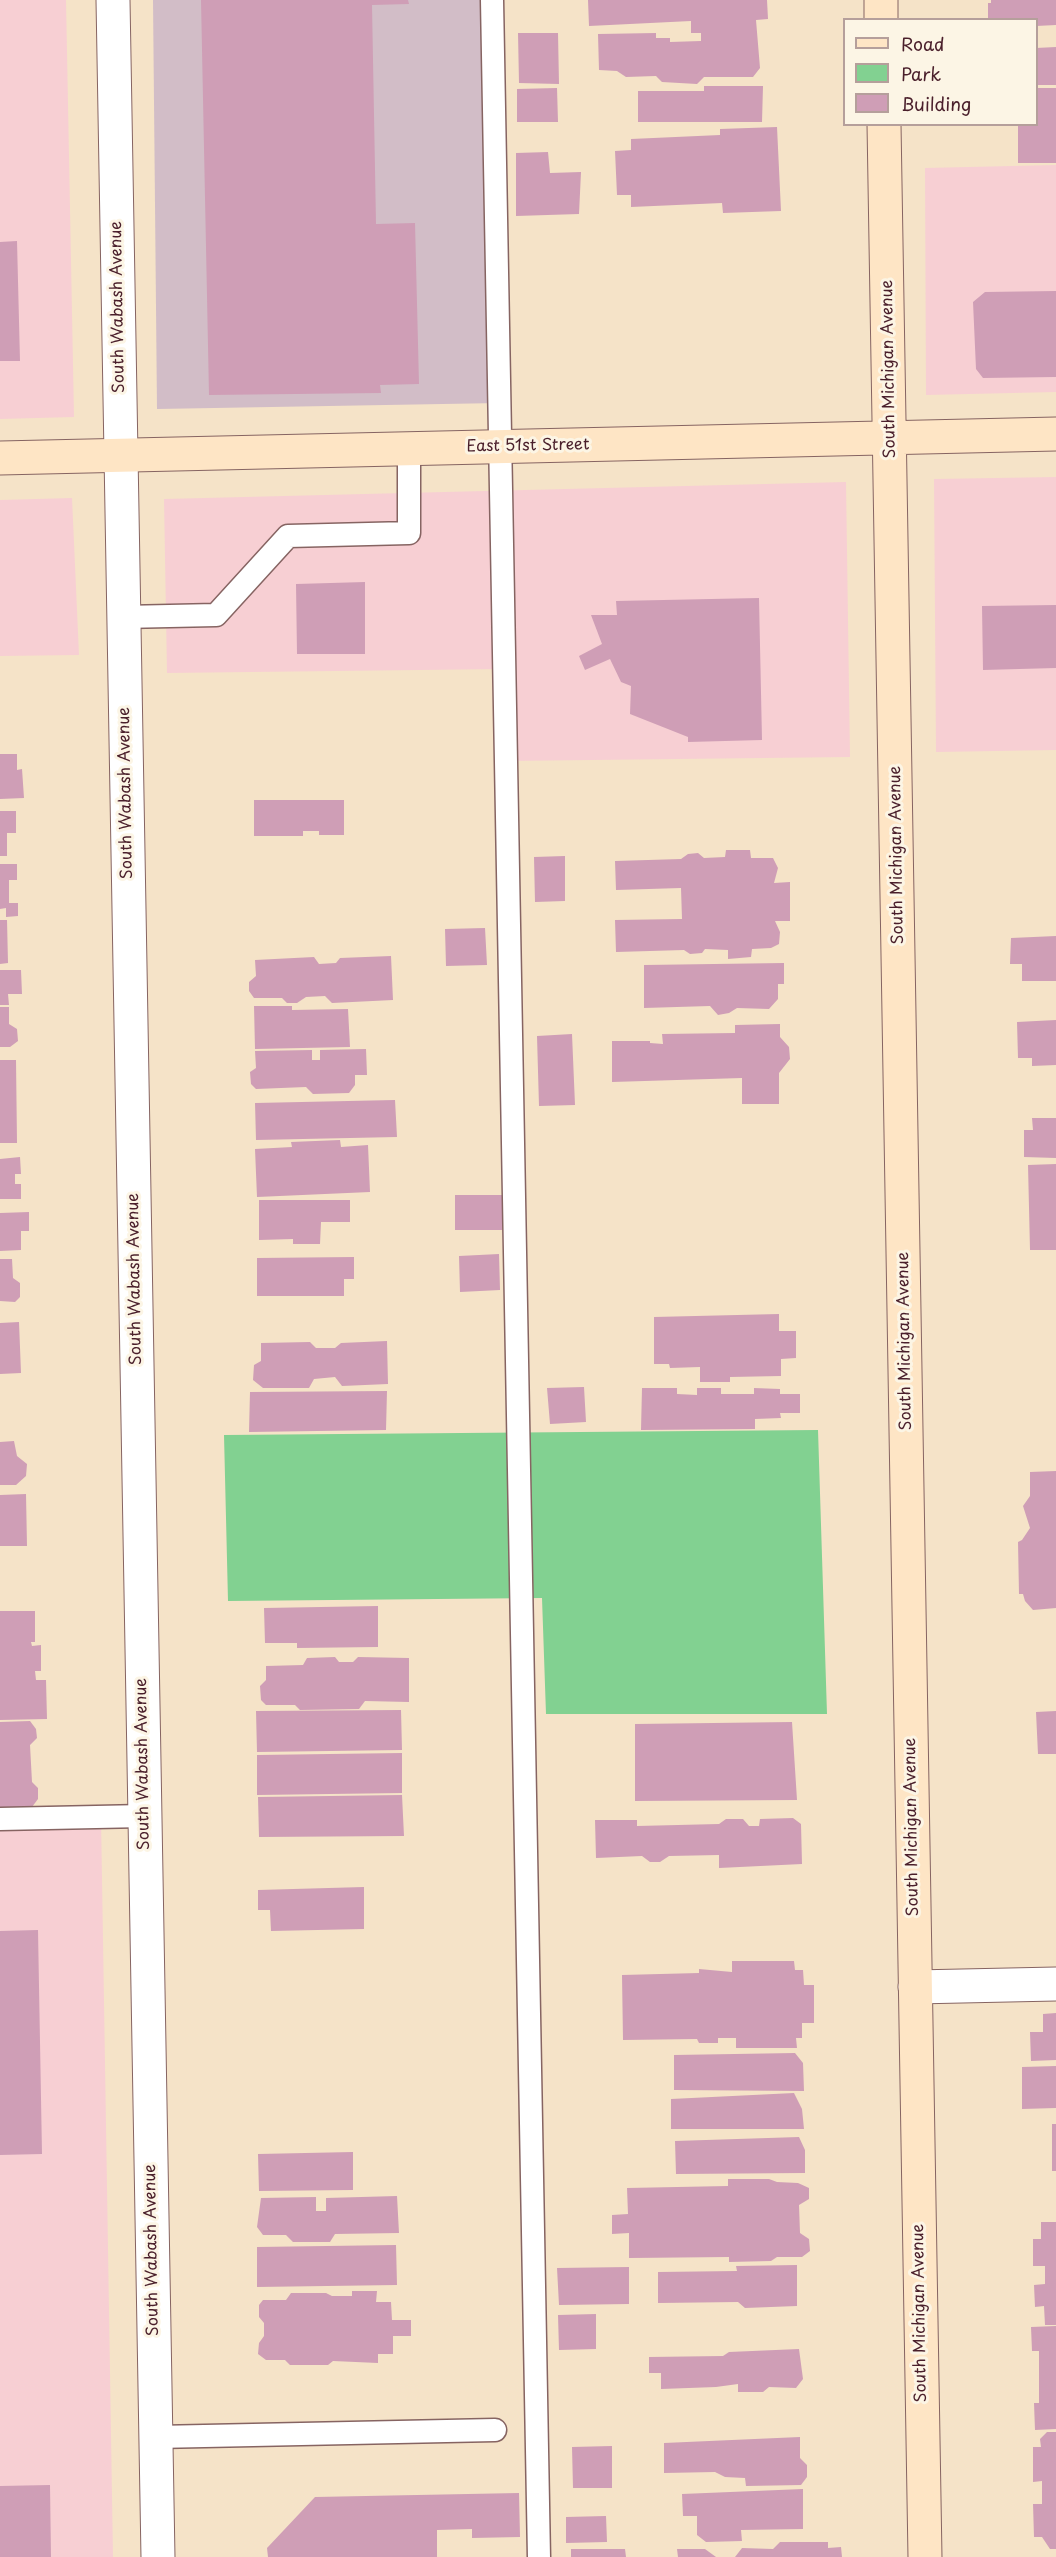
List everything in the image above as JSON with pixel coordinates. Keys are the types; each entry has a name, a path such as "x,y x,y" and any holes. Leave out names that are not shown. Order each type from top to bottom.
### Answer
{"street":[{"name":"South Wabash Avenue","path":"113,0 158,2557"},
{"path":"881,0 881,18"},
{"name":"South Michigan Avenue","path":"884,126 925,2557"},
{"name":"East 51st Street","path":"0,458 1056,435"},
{"path":"915,1987 1056,1984"}],"lane":[{"path":"492,0 539,2557"},
{"path":"123,617 216,615 288,536 409,533 409,449"},
{"path":"0,1819 144,1816"},
{"path":"156,2437 495,2430"}],"shaded area":[{"path":"0,0 66,0 74,417 0,419"},
{"path":"153,0 492,0 500,403 157,409"},
{"path":"1056,165 1056,392 926,395 925,168"},
{"path":"1056,477 1056,750 936,752 934,479"},
{"path":"846,482 850,757 506,761 504,669 167,673 164,499"},
{"path":"72,498 79,655 0,656 0,500"},
{"path":"101,1817 113,2557 0,2557 0,1819"}],"green space":[{"path":"818,1430 827,1714 546,1714 542,1598 228,1601 224,1435"}],"building":[{"path":"201,0 408,0 409,4 372,5 376,224 415,223 419,384 380,385 381,393 209,395"},
{"path":"588,0 767,0 768,19 756,20 760,68 753,77 704,77 697,84 662,82 656,76 626,77 617,71 599,70 598,34 656,33 656,38 670,38 670,42 701,41 701,33 691,33 691,21 589,26"},
{"path":"991,0 1056,0 1056,25 1038,26 1038,18 988,18 988,3 991,3"},
{"path":"518,33 558,33 559,84 519,83"},
{"path":"1056,47 1056,85 1038,85 1038,48"},
{"path":"704,86 763,86 762,122 638,122 638,91 704,91"},
{"path":"557,88 558,122 517,122 517,89"},
{"path":"1038,88 1056,88 1056,163 1018,163 1018,126 1038,126"},
{"path":"777,127 781,211 723,213 722,203 631,207 631,195 617,195 615,151 631,150 631,139 720,135 720,129"},
{"path":"548,152 550,173 581,172 579,214 516,216 516,153"},
{"path":"17,241 20,361 0,361 0,242"},
{"path":"1056,291 1056,377 983,378 976,369 973,302 985,292"},
{"path":"365,582 365,654 297,654 296,584"},
{"path":"759,598 762,740 688,742 688,737 630,714 631,686 621,682 610,659 585,670 579,656 602,644 591,615 617,615 616,601"},
{"path":"1056,605 1056,668 983,670 982,606"},
{"path":"0,754 17,754 17,770 22,769 24,798 0,799"},
{"path":"254,800 344,800 344,835 319,835 319,831 303,831 303,836 254,836"},
{"path":"0,811 16,811 16,833 7,833 7,856 0,856"},
{"path":"726,850 750,850 751,858 773,858 778,868 774,883 790,882 790,921 775,921 780,932 779,944 771,948 752,949 751,957 728,959 728,950 705,949 702,953 690,954 684,950 616,952 615,920 682,919 681,888 616,890 615,861 681,859 688,854 698,853 704,858 725,857"},
{"path":"565,856 565,901 535,902 534,857"},
{"path":"0,864 17,864 17,880 9,880 9,903 18,903 18,916 6,917 6,908 0,909"},
{"path":"0,920 7,920 8,963 0,964"},
{"path":"485,928 487,965 446,966 445,929"},
{"path":"1056,936 1056,981 1022,981 1022,964 1010,964 1011,938"},
{"path":"391,956 393,1000 332,1003 325,996 306,997 297,1003 287,1003 282,998 254,998 249,991 249,982 256,976 255,960 314,957 319,964 336,963 340,958"},
{"path":"784,963 784,984 778,984 778,999 769,1009 737,1008 729,1013 718,1015 710,1006 644,1008 644,965"},
{"path":"0,970 21,970 22,994 8,994 9,1005 0,1005"},
{"path":"254,1006 292,1006 292,1010 348,1009 350,1047 255,1049"},
{"path":"0,1007 9,1007 9,1024 17,1029 18,1041 10,1047 0,1047"},
{"path":"1056,1020 1056,1065 1032,1066 1032,1058 1018,1058 1017,1022"},
{"path":"780,1024 780,1037 789,1047 790,1059 779,1073 779,1104 742,1104 742,1078 612,1082 612,1041 650,1041 650,1043 663,1044 662,1034 735,1033 735,1025"},
{"path":"572,1034 575,1105 539,1106 537,1036"},
{"path":"366,1049 367,1075 355,1075 355,1085 349,1093 313,1094 306,1087 256,1089 251,1084 250,1072 256,1068 255,1051 312,1050 312,1060 320,1060 320,1050"},
{"path":"0,1060 16,1060 17,1143 0,1143"},
{"path":"395,1100 397,1137 256,1140 255,1103"},
{"path":"1032,1118 1056,1118 1056,1158 1024,1157 1024,1130 1033,1130"},
{"path":"340,1140 341,1147 368,1145 370,1192 257,1197 255,1149 292,1147 291,1142"},
{"path":"20,1157 21,1174 15,1174 15,1184 21,1184 21,1199 0,1199 0,1159"},
{"path":"1056,1164 1056,1250 1030,1250 1028,1165"},
{"path":"455,1195 502,1195 502,1230 455,1230"},
{"path":"259,1200 350,1200 350,1222 321,1222 320,1244 293,1244 293,1239 259,1240"},
{"path":"29,1212 29,1231 21,1231 21,1250 0,1251 0,1213"},
{"path":"499,1254 500,1290 460,1292 459,1256"},
{"path":"354,1257 354,1279 344,1279 344,1296 257,1296 257,1258"},
{"path":"0,1259 12,1259 13,1278 20,1283 20,1297 15,1302 0,1301"},
{"path":"779,1314 779,1331 796,1331 796,1358 781,1359 781,1376 730,1377 730,1382 700,1382 700,1367 670,1368 669,1364 654,1364 654,1317"},
{"path":"19,1322 21,1373 0,1374 0,1323"},
{"path":"387,1341 388,1384 342,1386 335,1377 314,1379 309,1388 263,1388 253,1380 254,1365 261,1361 261,1343 310,1342 316,1348 335,1348 341,1343"},
{"path":"584,1387 586,1422 550,1424 547,1388"},
{"path":"642,1388 677,1388 677,1394 697,1395 697,1388 721,1388 721,1394 754,1394 754,1388 780,1389 780,1394 800,1394 800,1413 780,1413 781,1418 755,1419 755,1429 641,1430"},
{"path":"387,1391 386,1430 249,1432 250,1392"},
{"path":"14,1441 17,1456 27,1464 26,1476 16,1485 0,1485 0,1442"},
{"path":"1056,1471 1056,1608 1033,1610 1025,1601 1023,1594 1019,1594 1018,1542 1030,1528 1023,1506 1030,1496 1030,1472"},
{"path":"26,1494 27,1546 0,1546 0,1495"},
{"path":"378,1606 378,1647 297,1648 297,1643 265,1643 264,1608"},
{"path":"0,1611 35,1611 35,1642 31,1642 32,1646 41,1645 41,1671 35,1671 36,1680 46,1680 47,1719 0,1720"},
{"path":"335,1657 339,1662 353,1662 358,1657 409,1658 409,1702 365,1701 359,1709 300,1710 295,1705 266,1705 261,1700 260,1686 266,1680 266,1666 303,1665 307,1658"},
{"path":"401,1710 402,1750 257,1752 256,1711"},
{"path":"1056,1711 1056,1754 1038,1754 1036,1712"},
{"path":"30,1721 36,1729 37,1738 30,1745 32,1782 38,1788 38,1799 32,1807 0,1808 0,1722"},
{"path":"792,1722 797,1800 635,1801 635,1724"},
{"path":"402,1753 402,1793 257,1795 257,1755"},
{"path":"402,1795 404,1836 259,1837 258,1797"},
{"path":"793,1818 801,1824 802,1864 719,1868 719,1855 669,1856 660,1862 650,1862 642,1856 596,1858 595,1820 637,1820 637,1826 719,1824 726,1819 743,1819 749,1826 759,1826 760,1819"},
{"path":"364,1887 364,1929 271,1931 270,1910 258,1910 258,1890"},
{"path":"38,1930 42,2154 0,2155 0,1931"},
{"path":"732,1961 794,1961 795,1970 803,1970 804,1985 814,1985 814,2023 802,2023 802,2038 796,2038 797,2048 736,2048 736,2038 718,2038 718,2043 699,2043 697,2039 623,2040 622,1975 699,1973 699,1969 732,1972"},
{"path":"1056,2013 1056,2060 1031,2061 1030,2032 1043,2032 1043,2014"},
{"path":"795,2053 803,2063 804,2091 674,2090 674,2055"},
{"path":"1056,2066 1056,2108 1022,2109 1022,2067"},
{"path":"794,2093 802,2109 804,2129 671,2129 671,2099"},
{"path":"1052,2124 1056,2124 1056,2171 1052,2171"},
{"path":"799,2137 805,2150 805,2173 676,2174 675,2141"},
{"path":"353,2152 353,2190 259,2191 258,2154"},
{"path":"728,2179 769,2179 777,2182 798,2183 809,2188 809,2199 799,2205 800,2233 809,2239 810,2251 802,2257 777,2257 771,2261 729,2262 729,2257 629,2258 629,2233 612,2234 612,2215 628,2214 627,2188 728,2186"},
{"path":"397,2196 399,2233 335,2234 330,2242 293,2242 286,2235 263,2235 257,2227 261,2198 316,2197 316,2211 326,2211 326,2198"},
{"path":"1041,2222 1056,2222 1056,2325 1045,2325 1044,2306 1035,2307 1034,2285 1045,2284 1045,2266 1033,2266 1033,2239 1041,2239"},
{"path":"396,2245 397,2285 257,2287 257,2247"},
{"path":"797,2265 797,2306 745,2308 738,2302 658,2303 658,2272 737,2271 736,2266"},
{"path":"629,2267 629,2304 559,2305 557,2268"},
{"path":"352,2291 377,2291 376,2302 391,2302 392,2320 411,2320 411,2336 393,2336 393,2354 378,2354 378,2363 333,2361 328,2365 290,2365 285,2360 266,2360 258,2354 259,2343 264,2336 264,2323 259,2317 259,2305 263,2300 286,2300 291,2293 352,2296"},
{"path":"596,2314 596,2349 559,2350 558,2315"},
{"path":"1056,2326 1056,2429 1035,2430 1034,2403 1039,2403 1039,2351 1032,2351 1031,2327"},
{"path":"799,2349 803,2379 796,2388 769,2387 763,2392 738,2392 738,2384 661,2389 661,2373 649,2373 649,2357 723,2356 729,2352"},
{"path":"1047,2432 1056,2432 1056,2549 1050,2549 1042,2537 1034,2537 1033,2504 1042,2504 1042,2481 1033,2482 1033,2447 1041,2447 1040,2439"},
{"path":"800,2437 800,2458 807,2465 807,2477 801,2485 746,2486 745,2478 725,2477 715,2472 664,2473 664,2443"},
{"path":"612,2446 612,2488 573,2488 572,2447"},
{"path":"50,2485 51,2557 0,2557 0,2486"},
{"path":"803,2489 803,2529 741,2530 742,2541 706,2542 697,2535 697,2516 683,2516 682,2494"},
{"path":"519,2493 520,2537 472,2538 472,2529 437,2530 437,2557 268,2557 267,2548 315,2497"},
{"path":"606,2516 607,2542 566,2543 566,2517"},
{"path":"780,2542 828,2542 828,2548 841,2547 842,2557 735,2557 742,2548 773,2549"},
{"path":"571,2549 625,2549 626,2557 571,2557"},
{"path":"677,2549 705,2549 716,2557 678,2557"}]}
